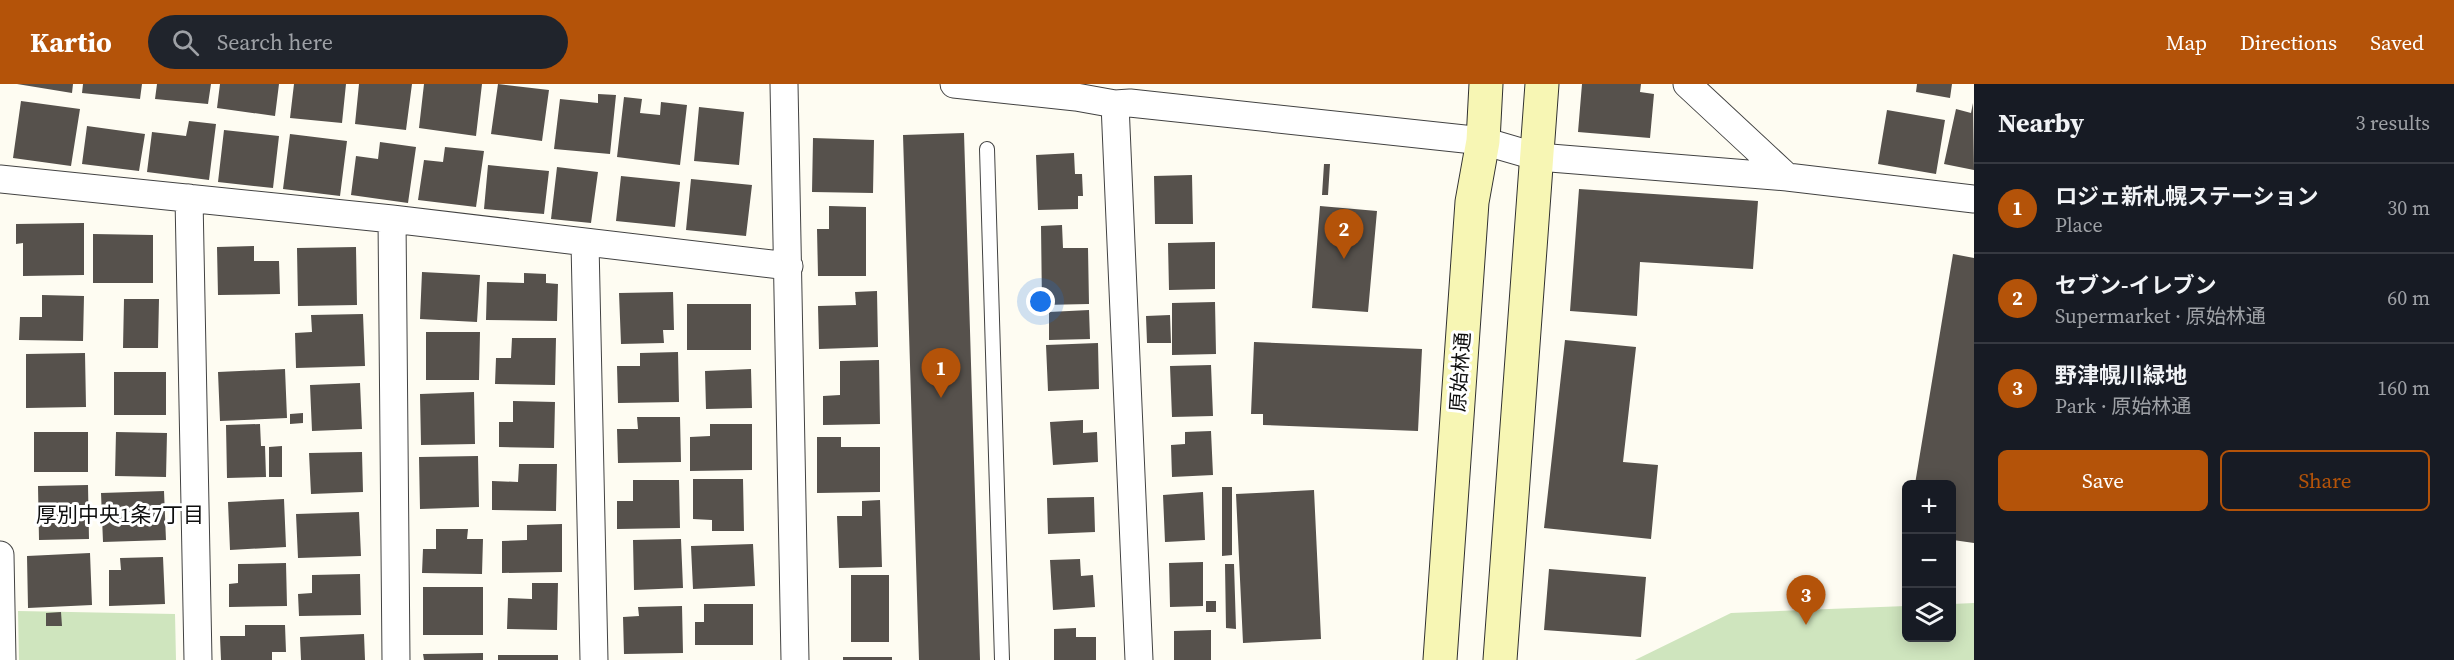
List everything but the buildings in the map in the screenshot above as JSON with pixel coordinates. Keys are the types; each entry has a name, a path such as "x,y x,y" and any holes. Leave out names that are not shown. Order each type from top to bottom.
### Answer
{"street":[{"path":"784,84 795,660"},
{"path":"954,84 1115,104 1130,103 1483,141 1538,157 1787,177 1974,198"},
{"name":"原始林通","path":"1440,660 1472,202 1483,141 1486,84"},
{"path":"1500,660 1542,84"},
{"path":"1687,84 1787,177"},
{"path":"1115,104 1139,660"},
{"path":"0,179 392,219 789,266"},
{"path":"189,198 198,660"},
{"path":"392,219 396,660"},
{"path":"585,243 594,660"},
{"path":"0,555 2,660"}],"lane":[{"path":"987,149 1002,660"}],"green space":[{"path":"1974,603 1974,660 1635,660 1731,613 1902,606 1902,642 1956,642 1956,604"},
{"path":"18,611 175,614 176,660 19,660"}],"place":[{"name":"セブン-イレブン","path":"1344,259"},
{"name":"ロジェ新札幌ステーション","path":"941,398"},
{"name":"野津幌川緑地","path":"1806,625"}],"district":[{"name":"厚別中央1条7丁目","path":"120,514"}]}
